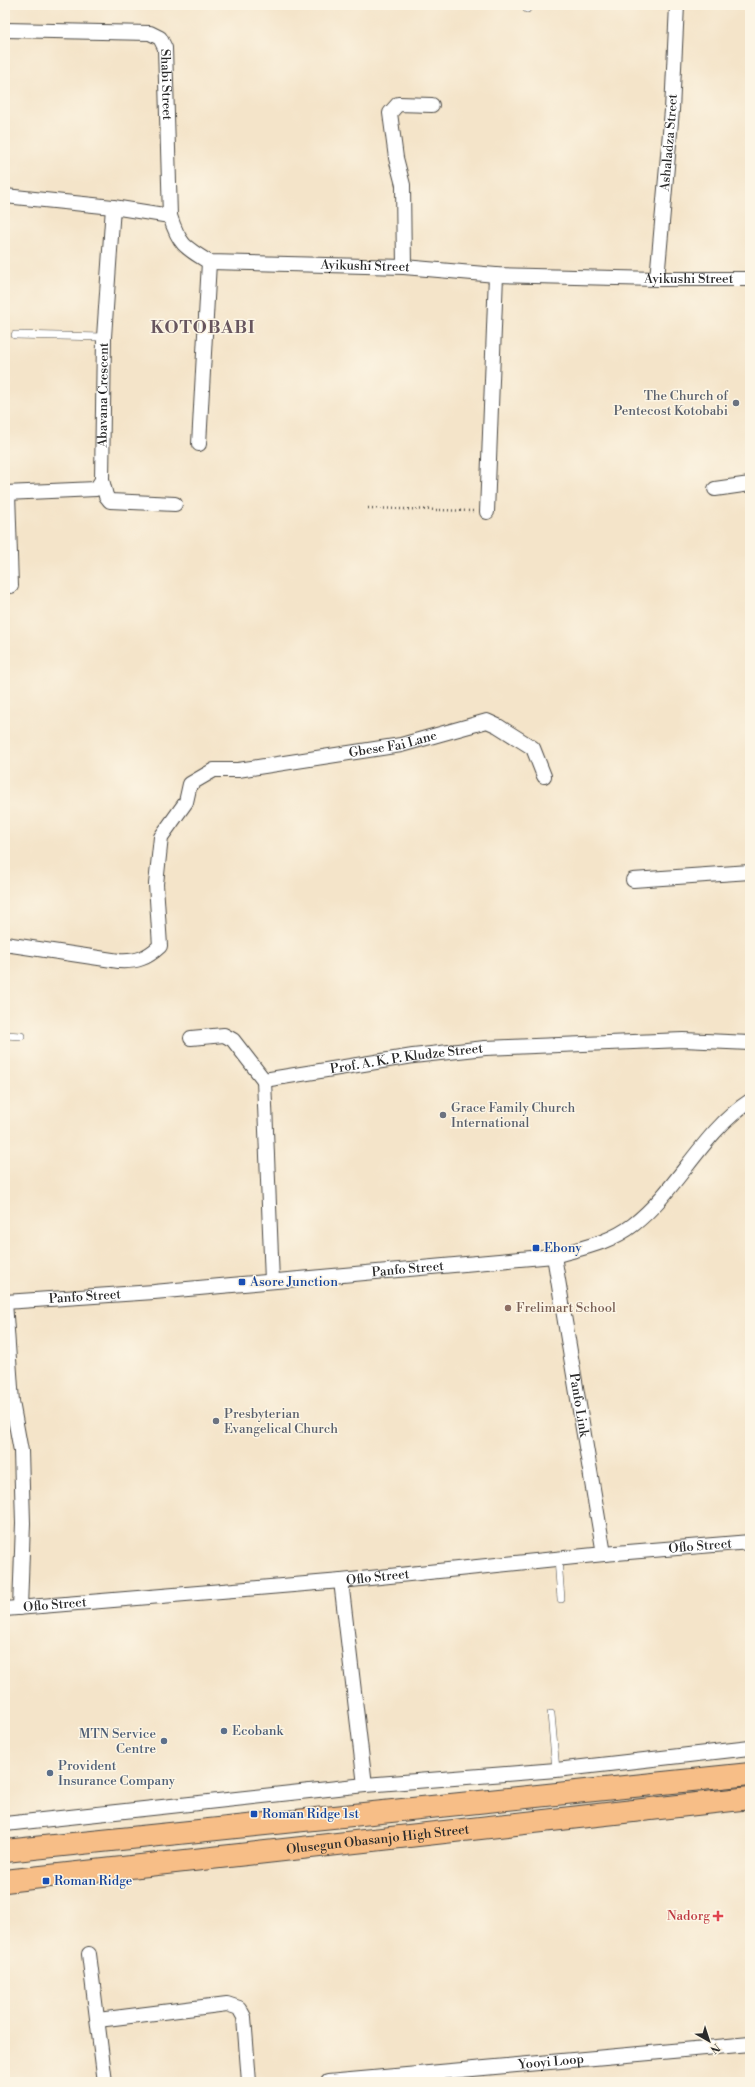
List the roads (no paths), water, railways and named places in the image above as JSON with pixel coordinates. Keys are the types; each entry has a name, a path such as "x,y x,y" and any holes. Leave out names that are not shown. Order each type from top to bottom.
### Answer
{"main road":[{"name":"Olusegun Obasanjo High Street","path":"5,1850 750,1774"},
{"name":"Olusegun Obasanjo High Street","path":"5,1881 750,1798"}],"street":[{"name":"Ashaladza Street","path":"657,279 672,110 678,5"},
{"name":"Shabi Street","path":"5,30 150,33 160,38 165,48 170,216"},
{"path":"404,267 403,185 396,158 390,113 398,104 432,105"},
{"path":"5,196 113,207 170,216 175,233 182,244 209,262 199,444"},
{"name":"Abavana Crescent","path":"113,207 104,337 102,480 106,496 110,501 175,504"},
{"name":"Ayikushi Street","path":"209,262 404,267 496,275 657,279 750,279"},
{"path":"487,512 496,275"},
{"path":"11,586 7,493 96,489 102,480"},
{"path":"716,489 750,484"},
{"name":"Gbese Fai Lane","path":"5,944 119,961 134,962 150,955 160,946 156,884 161,837 186,802 190,784 214,770 238,770 401,745 487,721 498,726 533,748 544,776"},
{"path":"633,880 750,872"},
{"path":"191,1038 224,1036 233,1040 264,1080 272,1281"},
{"name":"Prof. A. K. P. Kludze Street","path":"264,1080 413,1056 485,1048 683,1040 750,1043"},
{"name":"Panfo Street","path":"5,1302 154,1292 554,1256 603,1242 633,1225 677,1179 720,1127 750,1101"},
{"name":"Panfo Link","path":"554,1256 604,1554"},
{"path":"5,1302 12,1402 21,1451 23,1523 20,1608"},
{"name":"Oflo Street","path":"5,1609 342,1581 604,1554 750,1542"},
{"path":"342,1581 364,1785"},
{"path":"5,1824 364,1785 556,1770 750,1748"},
{"path":"89,1954 105,2082"},
{"path":"98,2020 228,2004 239,2008 244,2017 249,2082"},
{"name":"Yooyi Loop","path":"328,2082 428,2077 750,2044"}],"lane":[{"path":"15,335 104,337"},
{"path":"5,1035 21,1036"},
{"path":"558,1559 561,1599"},
{"path":"550,1714 556,1770"}],"place":[{"name":"The Church of Pentecost Kotobabi","path":"736,403"},
{"name":"Grace Family Church International","path":"443,1115"},
{"name":"Ebony","path":"536,1248"},
{"name":"Asore Junction","path":"242,1282"},
{"name":"Frelimart School","path":"508,1308"},
{"name":"Presbyterian Evangelical Church","path":"216,1421"},
{"name":"Ecobank","path":"224,1731"},
{"name":"MTN Service Centre","path":"164,1741"},
{"name":"Provident Insurance Company","path":"50,1773"},
{"name":"Roman Ridge 1st","path":"254,1814"},
{"name":"Roman Ridge","path":"46,1881"},
{"name":"Nadorg","path":"718,1916"}],"district":[{"name":"KOTOBABI","path":"203,328"}]}
